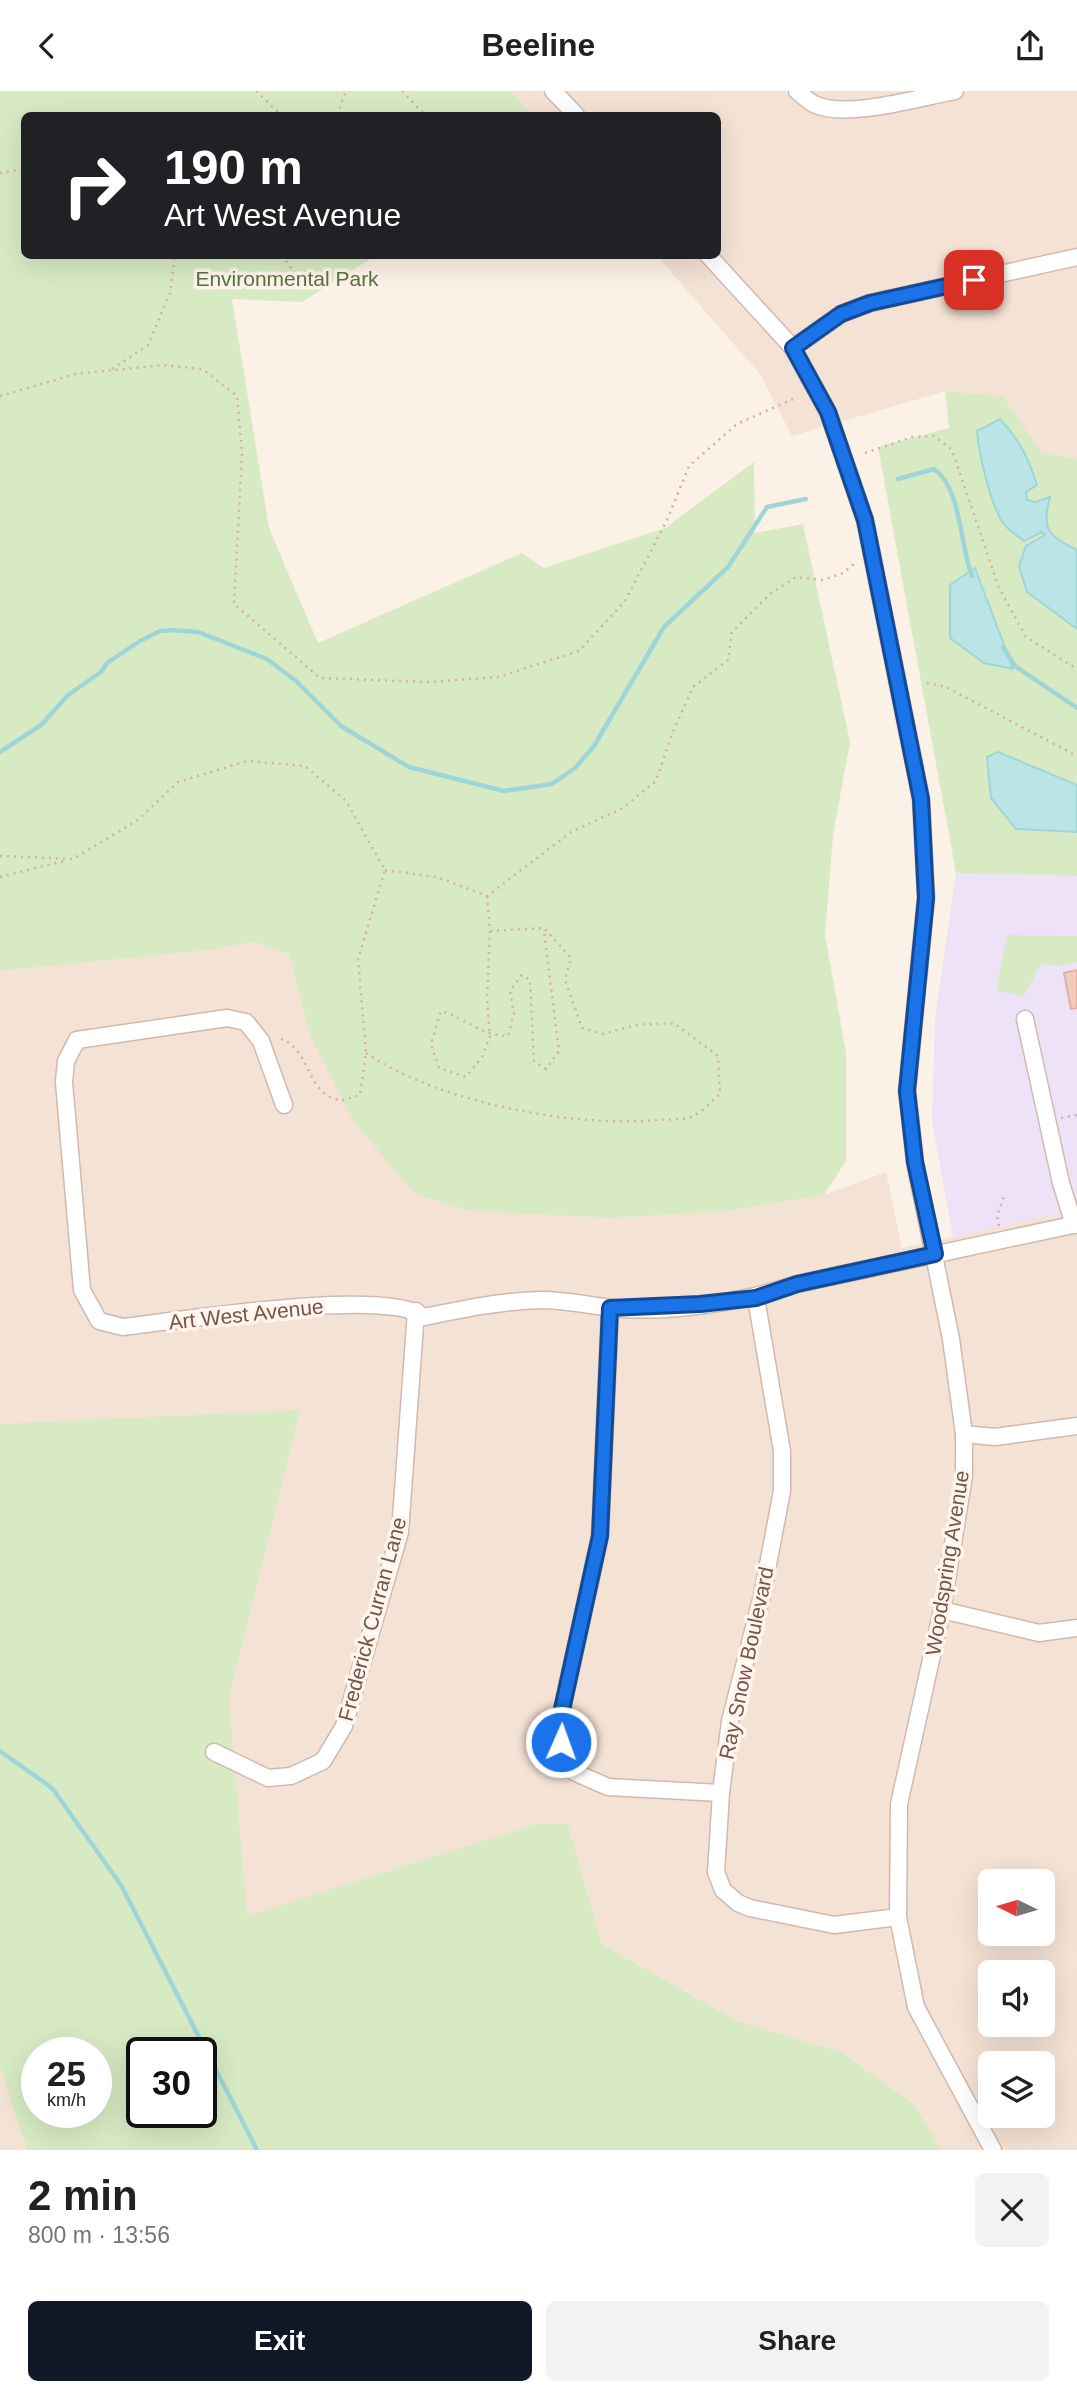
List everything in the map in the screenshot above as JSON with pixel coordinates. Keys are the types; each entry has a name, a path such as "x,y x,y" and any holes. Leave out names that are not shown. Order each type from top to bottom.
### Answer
{"street":[{"path":"553,91 573,112"},
{"path":"797,91 815,105 834,109 864,107 955,91"},
{"path":"793,348 841,314 870,303 1077,257"},
{"name":"Woodspring Avenue","path":"712,259 793,348 828,412 865,520 921,799 926,898 907,1091 915,1162 935,1254 964,1434 964,1476 942,1610 899,1804 898,1917 916,2007 993,2150"},
{"name":"Art West Avenue","path":"261,1041 246,1022 227,1018 77,1040 66,1061 64,1082 82,1290 99,1321 123,1327 336,1305 384,1304 416,1311 424,1317 483,1305 542,1300 586,1302 610,1308 651,1308 756,1298 797,1284 1076,1224"},
{"path":"1025,1019 1061,1183 1076,1224"},
{"path":"261,1041 284,1105"},
{"name":"Ray Snow Boulevard","path":"756,1298 782,1451 782,1491 762,1596 730,1721 721,1793 716,1872 723,1890 738,1903 834,1925 898,1917"},
{"path":"610,1308 600,1536 561,1714 561,1742 575,1772 608,1787 721,1793"},
{"name":"Frederick Curran Lane","path":"214,1752 268,1778 291,1776 323,1761 344,1726 400,1532 416,1311"},
{"path":"964,1434 995,1437 1077,1426"},
{"path":"942,1610 1040,1633 1077,1628"}],"path":[{"path":"256,91 278,112"},
{"path":"338,112 346,91"},
{"path":"402,91 422,112"},
{"path":"0,173 21,170"},
{"path":"110,371 148,345 170,293 174,259"},
{"path":"285,259 298,277"},
{"path":"0,396 76,374 162,365 202,369 237,396 242,454 234,604 320,678 429,682 498,677 579,652 625,601 667,520 689,466 737,424 793,399"},
{"path":"865,453 912,437 934,436 952,450 999,588 1026,637 1077,669"},
{"path":"487,896 571,832 623,808 656,781 672,734 693,687 728,660 732,632 770,594 796,577 823,580 855,563"},
{"path":"927,683 946,687 1077,755"},
{"path":"0,877 73,859 138,820 178,782 247,761 305,766 346,801 385,870 358,959 366,1053 360,1095 341,1101 324,1094 300,1054 286,1040 275,1038 261,1041"},
{"path":"0,856 73,859"},
{"path":"385,870 437,877 487,896"},
{"path":"487,896 491,930 487,998 490,1036 482,1057 466,1077 439,1068 431,1044 441,1011 465,1019 490,1036 508,1036 514,1014 510,991 522,975 530,979 534,1061 545,1069 559,1051 544,929"},
{"path":"366,1053 394,1072 448,1093 533,1112 632,1122 691,1117 720,1094 718,1056 674,1023 635,1025 604,1034 582,1028 565,980 571,958 544,929 491,930"},
{"path":"999,1226 997,1216 1005,1194"}],"shaded area":[{"path":"508,91 1077,91 1077,459 1042,453 1003,396 946,391 792,436 760,374 660,259 721,259 721,112 530,112"},
{"path":"956,873 1077,876 1077,1209 953,1237 932,1122 935,1018"},
{"path":"254,942 289,954 310,1035 613,1218 728,1211 824,1195 886,1172 902,1248 1077,1209 1077,2150 942,2150 914,2104 841,2052 737,2021 602,1944 568,1824 536,1824 247,1917 229,1696 0,1425 0,971 210,950"},
{"path":"0,2067 27,2150 0,2150"}],"green space":[{"name":"Environmental Park","path":"0,91 509,91 530,112 21,112 21,259 370,259 302,302 232,299 269,528 318,643 522,553 544,568 665,528 754,462 755,533 803,524 850,742 833,835 825,935 846,1053 846,1161 824,1195 728,1211 613,1218 471,1211 415,1194 354,1122 310,1035 289,954 254,942 210,950 0,971"},
{"path":"945,391 1003,396 1042,453 1077,459 1077,876 956,873 878,447 949,428"},
{"path":"1007,935 1077,936 1077,962 1058,966 1041,964 1024,996 996,991"},
{"path":"300,1410 229,1696 247,1916 536,1824 568,1824 602,1944 737,2021 841,2052 914,2104 942,2150 27,2150 0,2067 0,1424"}],"water":[{"path":"1000,419 1027,458 1037,485 1026,492 1027,500 1035,502 1050,497 1046,517 1049,530 1059,540 1077,550 1077,629 1027,592 1019,566 1026,546 1045,535 1042,532 1024,541 1003,523 994,504 977,431"},
{"path":"975,568 1013,669 984,663 950,638 950,585"},
{"path":"998,752 1077,785 1077,832 1016,829 991,798 987,757"}],"building":[{"path":"1077,970 1077,1008 1071,1009 1064,973"}],"waterway":[{"path":"898,479 934,469 943,478 955,504 972,576"},
{"path":"0,752 41,725 68,695 101,672 107,663 140,641 160,631 172,630 198,632 267,659 296,681 341,726 409,767 504,791 552,784 575,768 594,746 664,627 728,567 767,507 806,499"},
{"path":"1003,647 1015,666 1077,708"},
{"path":"0,1751 52,1788 121,1885 257,2150"}],"route":[{"path":"561,1742 561,1714 600,1536 605,1489 610,1308 639,1309 756,1298 797,1284 935,1254 915,1162 907,1091 926,898 921,799 865,520 828,412 793,348 841,314 870,303 974,280"}]}
